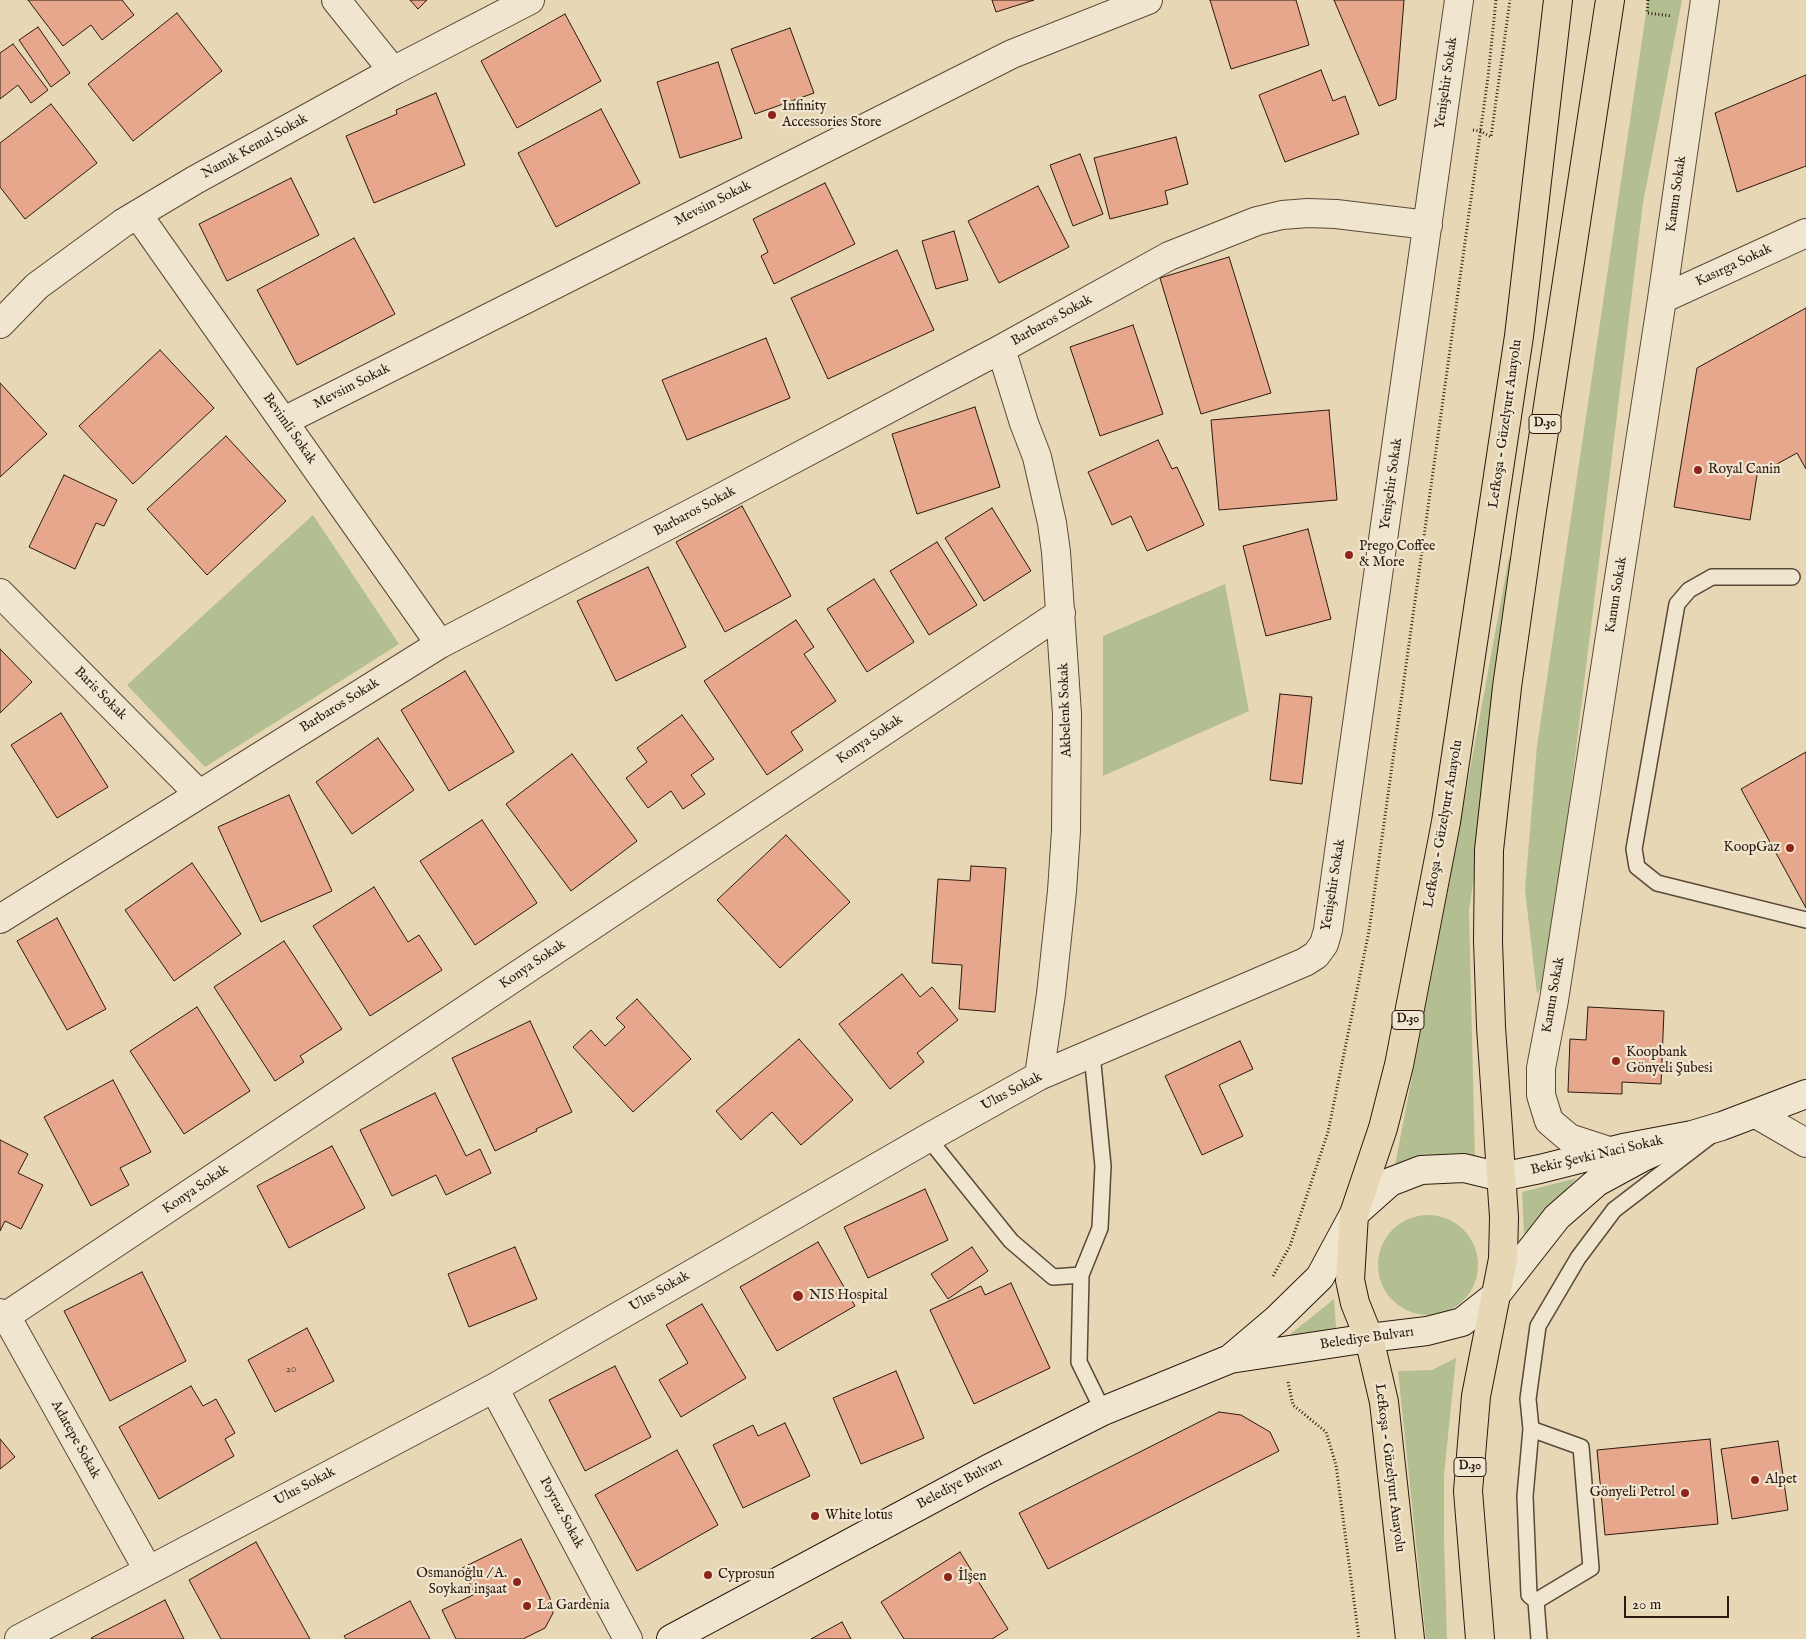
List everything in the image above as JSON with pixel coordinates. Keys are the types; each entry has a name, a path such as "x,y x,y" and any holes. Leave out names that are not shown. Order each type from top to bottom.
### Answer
{"highway":[{"name":"Lefkoşa - Güzelyurt Anayolu","path":"1410,1639 1384,1402 1369,1338 1355,1302 1350,1280 1354,1214 1383,1128 1397,1074 1446,822 1519,336 1558,0"},
{"name":"D.30","path":"1480,1639 1468,1491 1476,1396 1503,1258 1504,1217 1488,941 1489,850 1506,687 1610,0"}],"street":[{"path":"336,0 393,71"},
{"name":"Namık Kemal Sokak","path":"0,324 37,286 123,223 195,180 393,71 530,0"},
{"name":"Mevsim Sokak","path":"284,421 1012,54 1148,0"},
{"name":"Yenişehir Sokak","path":"1308,961 1316,956 1322,948 1328,930 1459,0"},
{"name":"Kanun Sokak","path":"1609,1152 1569,1138 1549,1121 1541,1095 1541,1068 1554,1000 1662,299 1705,0"},
{"name":"Barbaros Sokak","path":"0,919 440,644 1001,349 1170,256 1257,221 1282,215 1308,212 1428,225"},
{"name":"Bevimli Sokak","path":"138,215 440,644"},
{"name":"Kasırga Sokak","path":"1662,299 1806,233"},
{"name":"Akbelenk Sokak","path":"1001,349 1024,423 1037,457 1048,500 1056,552 1067,714 1066,831 1062,891 1039,1076"},
{"name":"Baris Sokak","path":"0,593 199,794"},
{"name":"Konya Sokak","path":"3,1315 1061,613"},
{"name":"Ulus Sokak","path":"19,1639 494,1388 1039,1076 1308,961"},
{"name":"Bekir Şevki Naci Sokak","path":"1501,1177 1692,1135 1756,1114 1806,1094"},
{"path":"1756,1114 1806,1143"},
{"name":"Bekir Şevki Naci Sokak","path":"1495,1296 1557,1218 1597,1182 1643,1157 1692,1135"},
{"name":"Belediye Bulvarı","path":"1230,1359 1320,1277 1354,1214 1390,1182 1421,1170 1464,1168 1501,1177"},
{"name":"Belediye Bulvarı","path":"671,1639 988,1469 1103,1411 1230,1359 1427,1331 1462,1322 1495,1296"},
{"name":"Adatepe Sokak","path":"3,1315 148,1570"},
{"name":"Poyraz Sokak","path":"494,1388 628,1639"}],"lane":[{"path":"1792,577 1712,577 1689,590 1677,604 1634,848 1637,867 1657,884 1806,920"},
{"path":"1092,1054 1103,1166 1100,1228 1081,1275 1079,1362 1103,1411"},
{"path":"1539,1639 1536,1601 1529,1595 1526,1496 1531,1429 1528,1400 1538,1326 1578,1258 1614,1210 1686,1156 1722,1126"},
{"path":"928,1138 1011,1241 1053,1277 1081,1275"},
{"path":"1531,1429 1581,1447 1591,1568 1536,1601"}],"path":[{"path":"1369,931 1480,131 1496,0"},
{"path":"1440,127 1480,131 1491,137 1510,0"},
{"path":"1647,13 1648,0"}],"green space":[{"path":"1648,0 1682,0 1643,203 1548,977 1537,994 1525,890 1537,746"},
{"path":"313,515 399,644 205,767 127,685"},
{"path":"1509,557 1524,559 1490,762 1469,911 1475,1160 1395,1165 1446,901"},
{"path":"1225,584 1249,711 1103,776 1103,636"},
{"path":"1577,1178 1524,1234 1522,1192"},
{"path":"1428,1215 1438,1216 1456,1223 1470,1237 1477,1255 1477,1275 1470,1293 1456,1307 1438,1314 1428,1315 1418,1314 1400,1307 1386,1293 1379,1275 1378,1265 1379,1255 1386,1237 1400,1223 1418,1216"},
{"path":"1334,1299 1337,1340 1262,1357"},
{"path":"1456,1358 1444,1475 1447,1639 1426,1639 1398,1371 1432,1370"}],"building":[{"path":"28,0 122,0 134,15 102,40 91,25 63,46"},
{"path":"410,0 427,0 418,9"},
{"path":"992,0 1034,0 996,12"},
{"path":"1210,0 1296,0 1309,45 1231,69"},
{"path":"1334,0 1404,0 1396,99 1379,106"},
{"path":"177,13 222,71 133,141 88,84"},
{"path":"565,14 601,81 517,128 481,61"},
{"path":"38,27 70,73 51,87 19,40"},
{"path":"790,28 814,93 755,114 731,49"},
{"path":"13,44 48,90 31,103 18,85 0,99 0,53"},
{"path":"718,62 742,138 680,158 657,82"},
{"path":"1321,70 1333,101 1345,96 1359,134 1285,162 1259,95"},
{"path":"1806,75 1806,166 1737,192 1715,113"},
{"path":"436,93 465,165 374,203 346,136 397,114 396,110"},
{"path":"51,104 97,163 25,219 0,187 0,143"},
{"path":"601,109 640,183 556,227 518,153"},
{"path":"1176,137 1188,184 1165,191 1168,204 1110,219 1094,158"},
{"path":"1080,154 1103,214 1073,226 1050,165"},
{"path":"291,178 319,235 227,281 199,224"},
{"path":"825,183 855,244 774,284 761,256 768,252 753,219"},
{"path":"1038,186 1069,247 999,283 968,221"},
{"path":"954,231 968,280 936,289 922,241"},
{"path":"354,238 395,314 297,365 257,290"},
{"path":"897,250 934,330 828,379 791,298"},
{"path":"1229,257 1271,393 1201,414 1160,278"},
{"path":"1806,308 1806,469 1797,453 1757,475 1750,520 1674,507 1697,368"},
{"path":"1133,325 1163,414 1100,436 1070,347"},
{"path":"766,338 790,398 687,440 662,380"},
{"path":"160,350 214,408 133,484 79,426"},
{"path":"0,383 47,434 0,477"},
{"path":"975,407 1000,487 917,514 892,434"},
{"path":"1329,410 1337,500 1219,510 1211,420"},
{"path":"226,436 286,501 207,575 147,509"},
{"path":"1158,440 1172,469 1177,467 1204,525 1147,551 1131,516 1112,525 1088,472"},
{"path":"64,475 117,500 104,526 96,523 75,569 29,547"},
{"path":"742,506 791,596 725,632 676,542"},
{"path":"992,508 1031,571 984,601 945,538"},
{"path":"1308,529 1331,619 1266,636 1243,546"},
{"path":"937,542 977,605 929,635 890,571"},
{"path":"648,567 686,647 616,681 577,601"},
{"path":"874,579 914,642 867,672 827,609"},
{"path":"796,620 814,647 804,654 836,701 791,732 803,750 767,775 704,681"},
{"path":"0,649 32,682 0,713"},
{"path":"465,671 514,752 449,791 401,710"},
{"path":"1280,694 1312,697 1302,784 1270,780"},
{"path":"61,713 108,787 57,818 11,745"},
{"path":"682,715 714,759 691,775 705,794 683,809 671,791 648,808 626,778 647,762 637,748"},
{"path":"378,738 414,790 352,834 316,782"},
{"name":"KoopGaz","path":"1806,752 1806,908 1741,789"},
{"path":"572,754 637,841 571,891 506,804"},
{"path":"289,795 332,891 261,922 218,827"},
{"path":"482,820 537,903 475,945 420,861"},
{"path":"786,835 850,902 780,968 717,900"},
{"path":"192,863 241,934 174,981 125,910"},
{"path":"971,866 1006,868 995,1012 959,1009 962,965 932,963 938,879 970,881"},
{"path":"374,887 408,942 419,935 442,970 370,1016 313,926"},
{"path":"57,918 106,1009 67,1030 17,941"},
{"path":"284,941 342,1029 300,1056 304,1062 275,1081 214,987"},
{"path":"902,974 920,997 932,987 958,1020 917,1053 924,1062 890,1089 839,1024"},
{"path":"637,999 691,1059 633,1112 573,1047 591,1030 605,1046 625,1027 616,1018"},
{"path":"197,1007 250,1091 184,1134 130,1051"},
{"name":"Koopbank Gönyeli Şubesi","path":"1588,1007 1664,1011 1661,1084 1622,1082 1622,1094 1568,1092 1570,1039 1586,1040"},
{"path":"530,1021 572,1112 495,1151 452,1058"},
{"path":"799,1039 853,1100 801,1145 772,1112 741,1140 716,1111"},
{"path":"1240,1041 1253,1069 1219,1085 1243,1136 1202,1155 1165,1076"},
{"path":"113,1080 151,1152 120,1168 129,1185 91,1206 44,1117"},
{"path":"435,1093 466,1156 480,1149 491,1173 446,1195 436,1175 392,1196 360,1130"},
{"path":"0,1140 28,1154 18,1173 43,1185 21,1229 5,1221 0,1231"},
{"path":"332,1146 365,1208 289,1248 257,1186"},
{"path":"925,1189 948,1240 868,1278 844,1227"},
{"name":"NIS Hospital","path":"818,1242 855,1306 777,1351 740,1287"},
{"path":"515,1247 537,1299 469,1327 448,1274"},
{"path":"972,1247 988,1271 948,1299 931,1274"},
{"path":"142,1272 186,1361 110,1401 64,1311"},
{"path":"1011,1283 1050,1368 974,1404 930,1310 981,1286 985,1295"},
{"path":"702,1304 746,1378 681,1417 659,1380 688,1363 666,1325"},
{"path":"307,1328 334,1381 275,1412 248,1360"},
{"path":"615,1366 651,1437 585,1471 549,1400"},
{"path":"896,1371 924,1438 861,1464 833,1398"},
{"path":"191,1386 203,1406 216,1399 235,1433 225,1439 234,1456 159,1499 119,1427"},
{"path":"1219,1412 1241,1415 1270,1432 1279,1451 1048,1569 1019,1513"},
{"path":"785,1423 810,1476 743,1508 713,1445 753,1425 758,1436"},
{"path":"0,1439 15,1457 0,1469"},
{"path":"1710,1439 1718,1524 1605,1535 1597,1450"},
{"name":"Alpet","path":"1778,1441 1788,1510 1732,1519 1721,1449"},
{"path":"677,1450 718,1525 637,1571 595,1495"},
{"path":"521,1539 550,1598 553,1613 545,1628 523,1639 456,1639 442,1610 475,1594 462,1568"},
{"path":"256,1542 310,1639 221,1639 189,1580"},
{"name":"İlşen","path":"960,1552 1008,1629 992,1639 904,1639 881,1602"},
{"path":"165,1600 184,1639 91,1638"},
{"path":"410,1601 430,1639 346,1639 344,1636"},
{"path":"842,1622 851,1639 811,1639"}],"place":[{"name":"Infinity Accessories Store","path":"772,115"},
{"name":"Royal Canin","path":"1698,470"},
{"name":"Prego Coffee & More","path":"1349,555"},
{"name":"KoopGaz","path":"1790,848"},
{"name":"Koopbank Gönyeli Şubesi","path":"1616,1061"},
{"name":"NIS Hospital","path":"798,1296"},
{"name":"Alpet","path":"1755,1480"},
{"name":"Gönyeli Petrol","path":"1685,1493"},
{"name":"White lotus","path":"815,1516"},
{"name":"Cyprosun","path":"708,1575"},
{"name":"İlşen","path":"948,1577"},
{"name":"Osmanoğlu / A. Soykan inşaat","path":"517,1582"},
{"name":"La Gardenia","path":"527,1606"}]}
